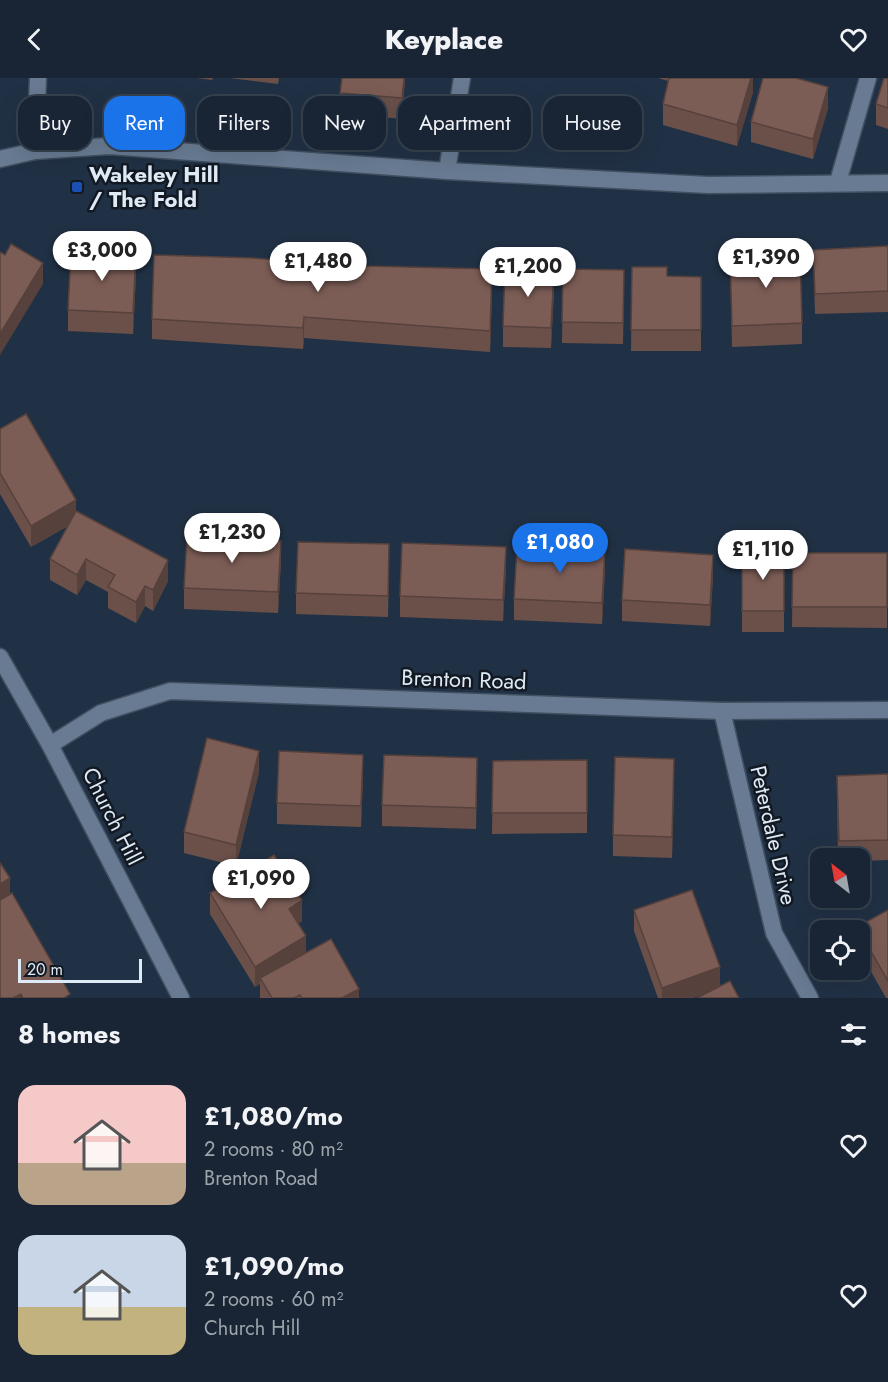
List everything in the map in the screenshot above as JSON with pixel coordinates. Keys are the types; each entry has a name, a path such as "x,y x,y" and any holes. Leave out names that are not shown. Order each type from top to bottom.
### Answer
{"street":[{"path":"35,151 38,78"},
{"path":"447,171 462,78"},
{"path":"838,182 868,78"},
{"path":"0,159 35,151 109,146 447,171 708,185 888,183"},
{"name":"Church Hill","path":"0,657 50,745 182,998"},
{"name":"Brenton Road","path":"50,745 101,713 170,692 722,711 888,710"},
{"name":"Peterdale Drive","path":"722,711 774,933 810,998"}],"building":[{"path":"342,78 404,78 402,96 398,98 340,93"},
{"path":"669,78 751,78 737,125 663,104"},
{"path":"763,78 796,78 828,87 813,139 751,122"},
{"path":"884,78 888,78 888,108 876,104"},
{"path":"11,244 43,263 0,334 0,252 5,255"},
{"path":"888,246 888,291 815,294 813,250"},
{"path":"71,251 136,254 133,313 68,310"},
{"path":"800,252 802,323 732,326 730,254"},
{"path":"154,255 252,258 364,266 492,269 490,331 304,317 303,328 152,319"},
{"path":"632,267 667,267 667,276 701,277 701,330 631,330"},
{"path":"505,268 554,270 551,328 503,326"},
{"path":"563,269 624,270 623,323 562,322"},
{"path":"26,414 76,500 31,526 0,473 0,429"},
{"path":"76,511 168,560 153,590 145,586 136,602 108,587 115,575 86,559 77,575 50,559"},
{"path":"187,536 281,541 278,592 184,588"},
{"path":"298,542 389,544 388,596 296,593"},
{"path":"402,543 506,547 503,600 400,596"},
{"path":"517,546 605,550 602,603 514,599"},
{"path":"625,549 713,555 710,605 622,600"},
{"path":"742,552 784,552 784,611 742,611"},
{"path":"793,553 887,553 887,607 792,607"},
{"path":"207,738 259,751 236,845 184,832"},
{"path":"279,751 363,755 361,806 277,803"},
{"path":"384,755 477,758 476,808 382,805"},
{"path":"615,757 674,759 672,837 613,835"},
{"path":"587,760 587,813 492,813 493,761"},
{"path":"888,774 888,840 839,841 837,776"},
{"path":"274,855 302,900 289,909 306,936 255,967 210,893"},
{"path":"0,863 10,878 0,884"},
{"path":"692,890 720,967 662,988 634,910"},
{"path":"12,893 70,994 64,998 23,998 21,994 13,998 0,998 0,900"},
{"path":"888,910 888,981 870,950 870,920"},
{"path":"331,939 359,989 342,998 302,998 300,995 294,998 272,998 260,978"},
{"path":"730,981 739,998 697,998"}],"place":[{"name":"Wakeley Hill / The Fold","path":"77,187"}]}
